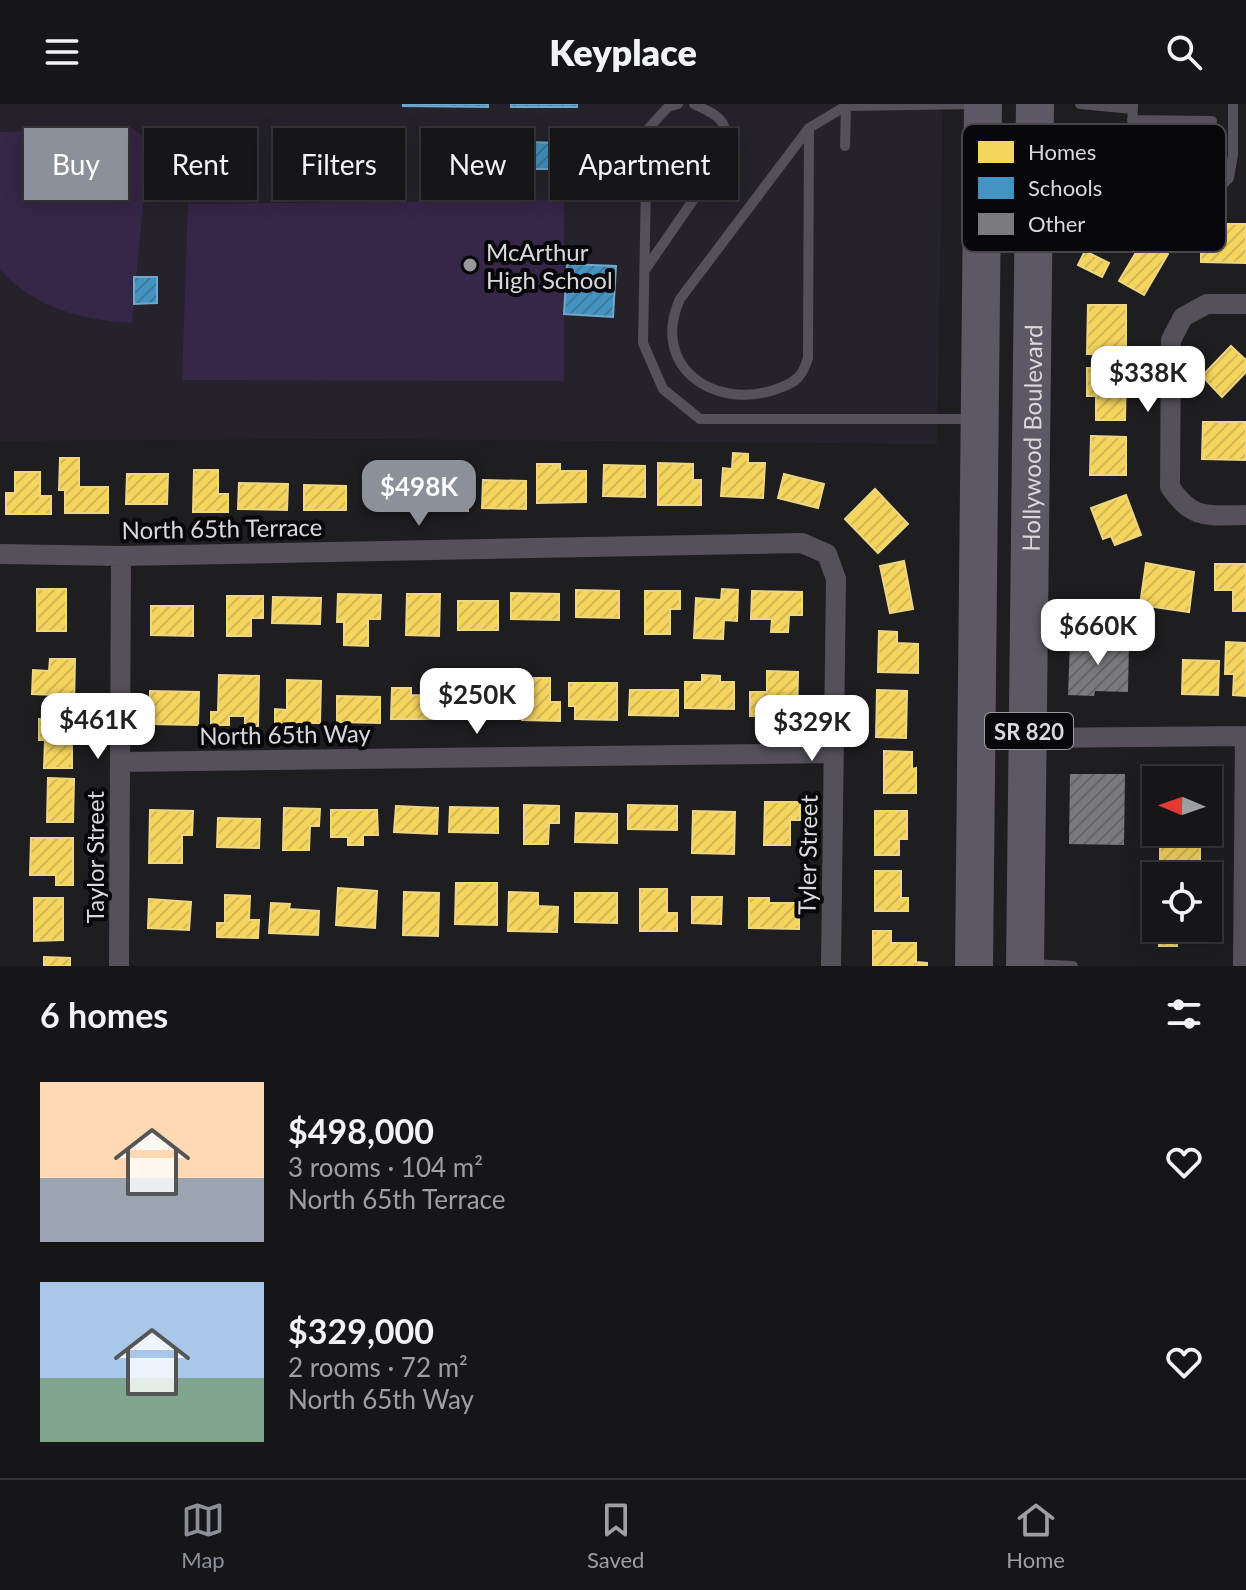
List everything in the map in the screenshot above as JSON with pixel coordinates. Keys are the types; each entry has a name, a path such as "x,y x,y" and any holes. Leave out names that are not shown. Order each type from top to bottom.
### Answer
{"highway":[{"name":"SR 820","path":"982,104 982,124"},
{"name":"Hollywood Boulevard","path":"1035,104 1035,124"},
{"name":"SR 820","path":"974,966 981,252"},
{"name":"Hollywood Boulevard","path":"1025,965 1033,252"},
{"path":"979,419 990,424 1003,437 1006,647 1029,686"}],"street":[{"path":"1246,304 1207,304 1183,317 1171,340 1170,487 1183,506 1203,515 1246,515"},
{"name":"North 65th Terrace","path":"0,554 121,556 802,543 827,554"},
{"name":"Tyler Street","path":"827,554 836,579 831,966"},
{"name":"Taylor Street","path":"119,966 121,556"},
{"path":"1029,738 1246,736 1243,966"},
{"name":"North 65th Way","path":"120,762 834,753"}],"lane":[{"path":"678,104 668,107 647,130 643,343 663,389 700,419 979,419"},
{"path":"644,272 727,151 728,133 720,117 694,104"},
{"path":"809,128 808,358 800,377 784,387 764,393 732,394 708,389 680,365 670,333 673,315 680,299 809,128 846,106 982,104"},
{"path":"1080,104 1212,121"},
{"path":"1226,181 1233,155 1233,104"},
{"path":"845,146 846,106"},
{"path":"1025,965 1073,966"}],"shaded area":[{"name":"McArthur High School","path":"0,104 943,104 937,444 355,439 0,441"},
{"path":"128,128 133,128 144,138 144,196 132,323 95,319 60,310 28,294 0,270 0,132 24,131 24,200 128,200"},
{"path":"564,200 564,381 182,380 188,204"}],"building: Homes":[{"path":"1226,224 1246,224 1246,263 1201,262 1201,252 1226,252"},
{"path":"1084,252 1109,263 1102,277 1078,265"},
{"path":"1136,252 1168,254 1144,295 1119,281"},
{"path":"1088,305 1126,305 1126,355 1087,354"},
{"path":"1231,346 1246,360 1246,372 1222,397 1202,376"},
{"path":"1087,368 1126,368 1125,420 1096,420 1096,396 1087,396"},
{"path":"1203,422 1246,422 1246,460 1202,459"},
{"path":"1091,436 1126,437 1126,475 1090,475"},
{"path":"733,453 748,454 748,463 765,463 763,498 721,496 723,468 732,469"},
{"path":"60,458 79,458 79,487 108,487 108,513 65,513 65,490 59,490"},
{"path":"658,463 693,464 693,480 701,480 701,505 658,505"},
{"path":"537,464 560,464 560,471 586,471 586,502 537,503"},
{"path":"604,465 645,466 645,497 603,496"},
{"path":"433,467 457,467 457,491 468,491 468,511 428,510 428,484 433,484"},
{"path":"194,470 218,470 218,494 228,494 228,512 193,512"},
{"path":"365,470 408,471 407,500 364,498"},
{"path":"15,472 40,472 40,496 51,496 51,514 6,514 6,493 15,493"},
{"path":"127,474 168,474 167,504 126,504"},
{"path":"784,474 824,484 818,508 778,498"},
{"path":"483,480 526,481 526,509 482,508"},
{"path":"239,483 288,484 287,510 238,509"},
{"path":"304,485 346,486 346,510 304,510"},
{"path":"875,489 908,524 878,553 845,519"},
{"path":"1126,495 1141,535 1115,545 1111,536 1103,539 1091,508"},
{"path":"904,561 913,609 890,613 880,566"},
{"path":"1146,563 1194,572 1189,612 1140,605"},
{"path":"1215,564 1246,564 1246,611 1233,611 1233,590 1215,590"},
{"path":"37,589 66,589 66,631 37,631"},
{"path":"722,589 738,590 737,621 724,620 723,639 694,638 696,598 721,600"},
{"path":"576,590 619,591 619,618 576,617"},
{"path":"645,591 680,591 680,609 670,609 670,634 645,634"},
{"path":"752,591 802,592 802,615 789,615 788,632 771,632 772,619 751,619"},
{"path":"511,593 559,594 559,620 511,619"},
{"path":"338,594 381,595 380,619 368,619 368,646 344,645 344,622 337,622"},
{"path":"407,594 440,594 439,636 406,635"},
{"path":"227,596 263,596 263,618 251,618 251,636 227,636"},
{"path":"273,597 321,598 320,624 272,623"},
{"path":"458,601 498,601 498,630 458,630"},
{"path":"151,606 193,606 193,636 151,635"},
{"path":"879,631 897,632 897,643 918,644 918,673 878,672"},
{"path":"1226,642 1245,643 1246,696 1233,695 1234,674 1225,674"},
{"path":"50,659 75,659 74,704 57,704 57,695 32,694 33,670 49,671"},
{"path":"1183,660 1219,661 1218,695 1182,694"},
{"path":"458,671 483,671 483,685 499,685 499,712 457,712"},
{"path":"767,671 798,672 797,717 750,716 750,692 767,692"},
{"path":"219,675 259,676 258,726 245,726 245,716 229,716 229,725 211,725 211,712 218,712"},
{"path":"702,675 720,676 720,682 734,682 734,709 685,708 685,682 702,682"},
{"path":"523,678 550,678 550,702 560,702 560,721 522,720"},
{"path":"287,680 321,681 320,723 275,723 275,709 287,710"},
{"path":"569,683 617,683 617,720 575,719 575,706 569,706"},
{"path":"392,688 411,688 411,695 440,696 440,719 391,719"},
{"path":"630,690 678,690 678,716 629,715"},
{"path":"877,690 907,691 906,738 876,737"},
{"path":"150,691 199,692 198,725 149,724"},
{"path":"337,696 380,697 380,723 337,722"},
{"path":"39,719 72,719 72,768 44,768 45,740 39,740"},
{"path":"884,751 912,752 912,769 916,768 916,793 884,793"},
{"path":"48,778 74,779 73,822 47,822"},
{"path":"765,802 800,802 800,820 790,820 790,845 764,845"},
{"path":"524,805 559,806 559,823 549,823 548,844 524,844"},
{"path":"628,805 677,806 677,830 628,829"},
{"path":"396,806 438,808 437,834 394,832"},
{"path":"450,807 498,808 498,833 449,832"},
{"path":"284,808 320,809 319,826 310,826 309,850 283,850"},
{"path":"150,810 193,811 192,835 182,835 182,863 149,863"},
{"path":"331,810 377,810 378,835 363,835 363,845 348,845 348,837 331,837"},
{"path":"693,811 735,812 734,854 692,853"},
{"path":"875,811 907,811 907,839 899,839 899,855 875,855"},
{"path":"576,813 617,814 617,843 575,842"},
{"path":"218,818 260,819 259,848 217,847"},
{"path":"31,838 73,838 73,885 56,885 56,875 30,875"},
{"path":"1160,846 1200,846 1200,862 1160,862"},
{"path":"875,871 901,871 901,898 908,898 908,911 875,911"},
{"path":"456,883 497,883 497,925 455,924"},
{"path":"338,888 377,891 375,928 336,925"},
{"path":"640,889 667,889 667,913 677,913 677,931 640,931"},
{"path":"404,892 439,893 438,936 403,935"},
{"path":"509,892 538,893 538,906 558,907 557,932 508,931"},
{"path":"575,893 617,893 617,923 575,922"},
{"path":"225,895 250,896 249,920 259,920 258,938 217,937 217,923 225,923"},
{"path":"692,897 722,897 721,924 692,923"},
{"path":"34,898 63,898 63,940 34,941"},
{"path":"749,898 769,898 769,903 799,903 799,929 749,928"},
{"path":"149,899 191,902 189,930 148,928"},
{"path":"271,903 290,904 289,909 319,911 318,935 269,933"},
{"path":"873,931 891,931 891,943 916,943 916,962 927,963 927,966 873,966"},
{"path":"1159,942 1177,942 1177,946 1159,946"},
{"path":"44,957 70,958 70,966 44,966"}],"building: Schools":[{"path":"488,104 488,107 403,106"},
{"path":"511,104 577,104 577,107 511,107"},
{"path":"534,142 550,143 550,169 534,169"},
{"path":"567,264 616,266 613,317 564,314"},
{"path":"134,277 157,277 157,303 134,304"}],"building: Other":[{"path":"1070,641 1129,642 1128,692 1095,691 1094,696 1068,695"},
{"path":"1070,774 1125,774 1124,845 1069,844"}],"place":[{"name":"McArthur High School","path":"470,265"}]}
